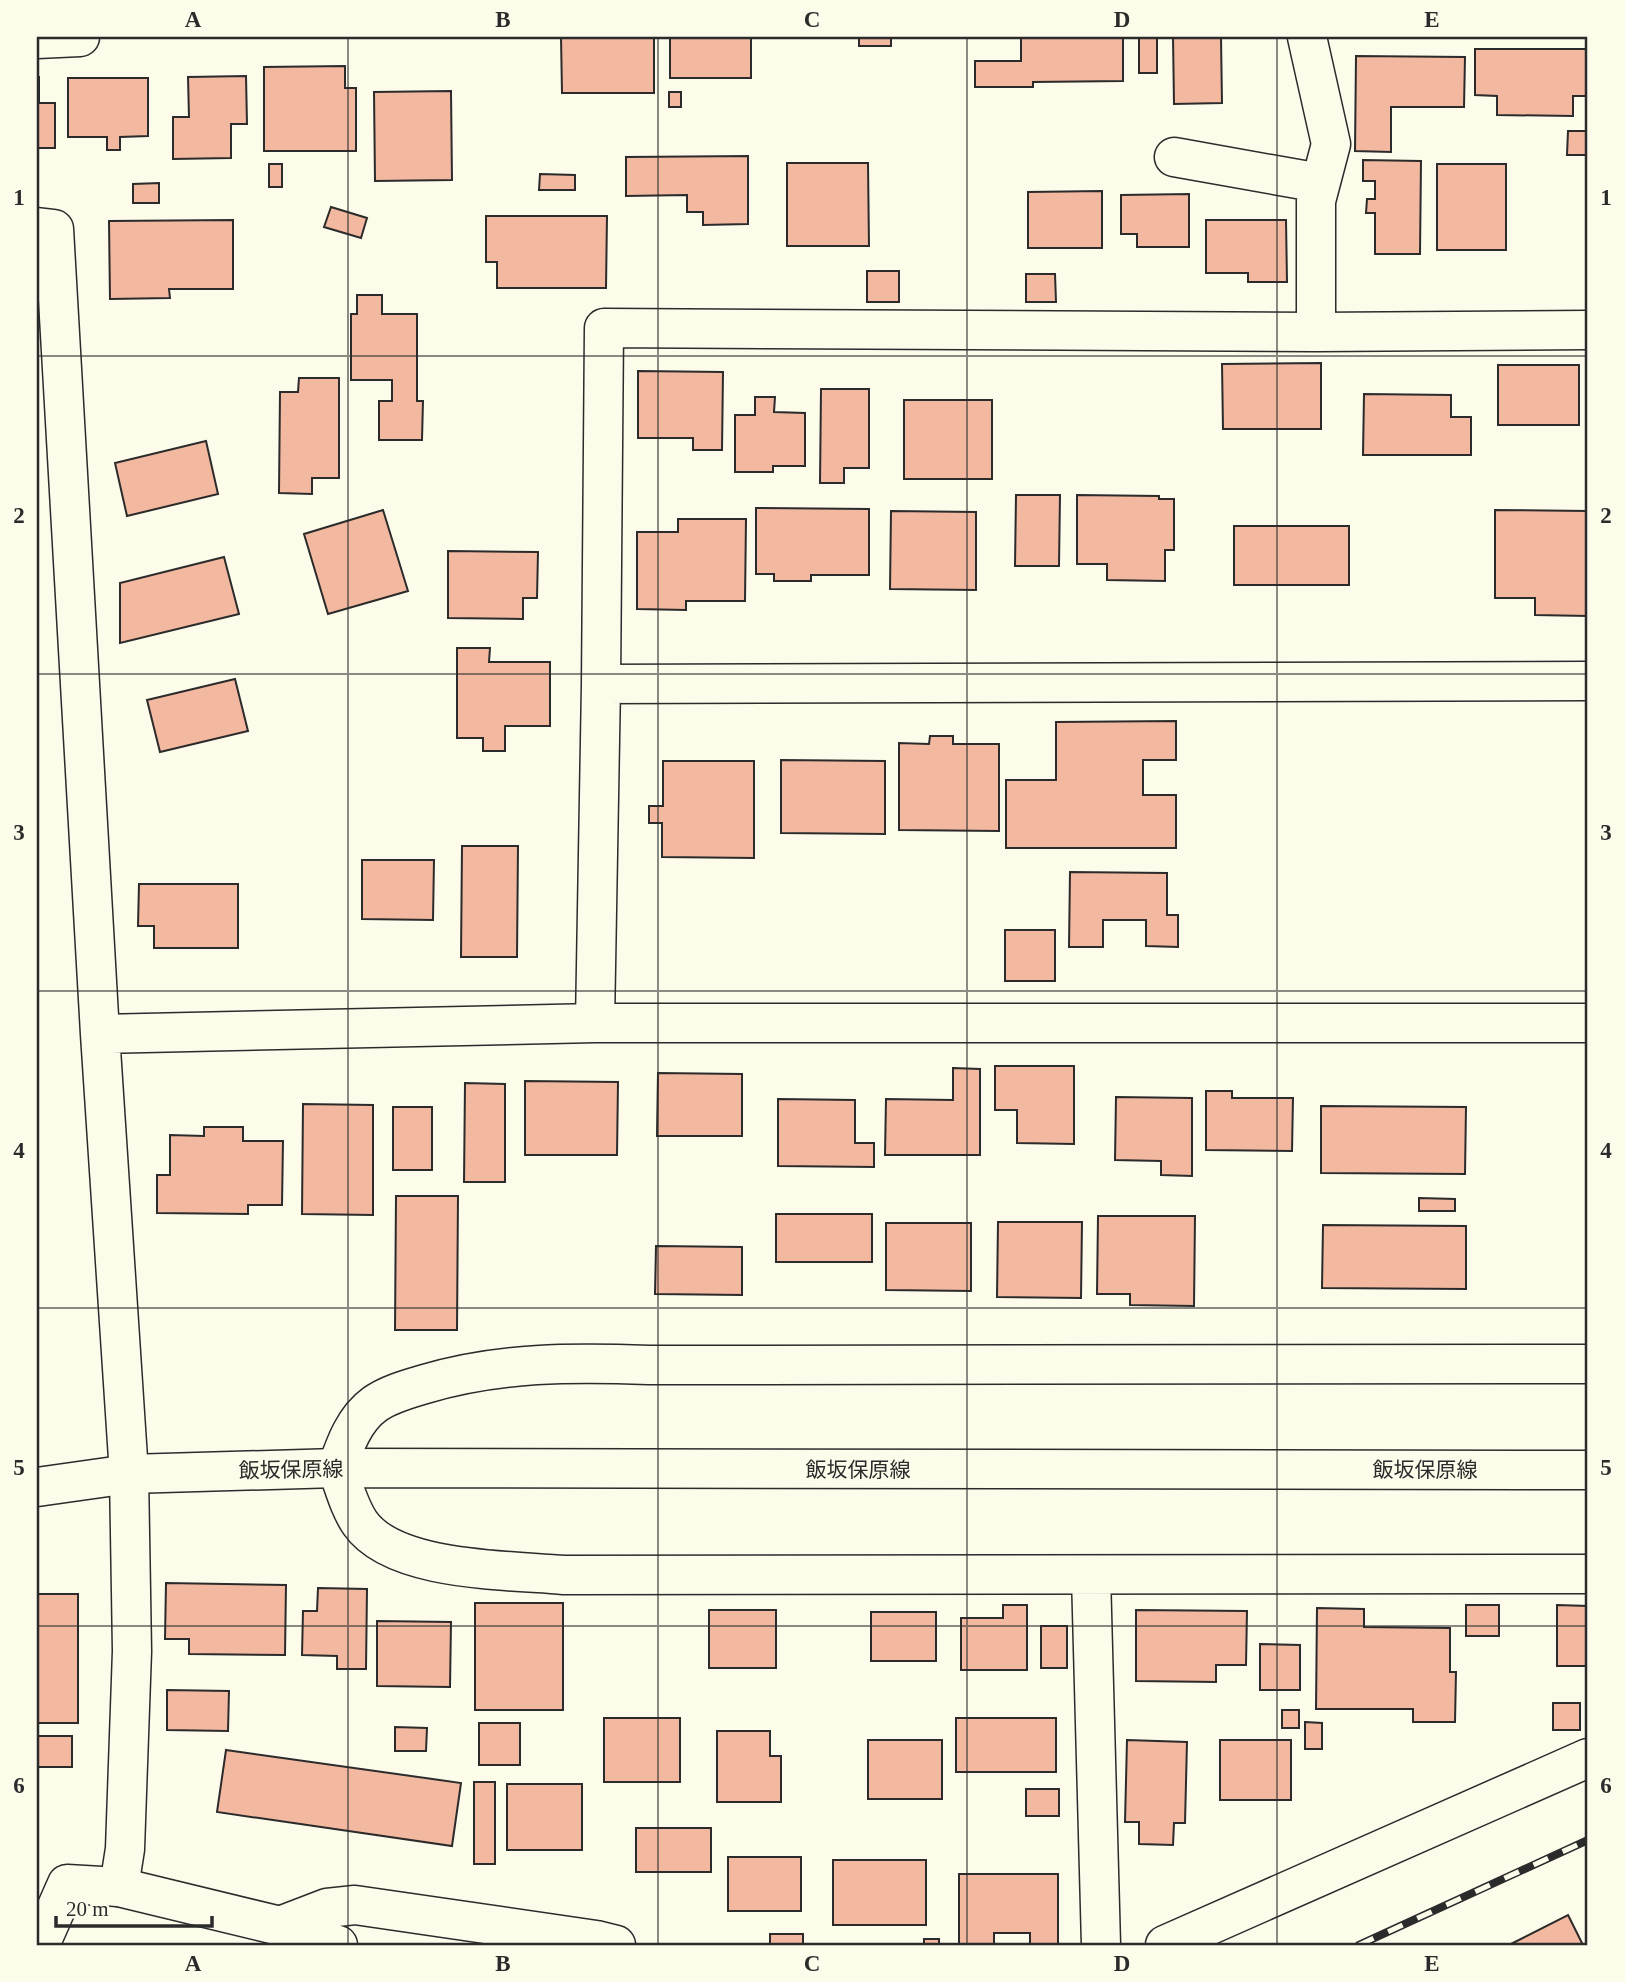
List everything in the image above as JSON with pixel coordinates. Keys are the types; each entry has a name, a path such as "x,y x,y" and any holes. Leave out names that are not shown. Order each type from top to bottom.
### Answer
{"street":[{"path":"37,38 80,37"},
{"path":"1307,37 1331,144 1315,201 1315,332"},
{"path":"1174,157 1320,184"},
{"path":"37,227 54,229 100,1034 129,1474 132,1651 125,1849 119,1887"},
{"path":"595,1023 604,328 1315,332 1588,330"},
{"path":"601,684 1588,681"},
{"path":"100,1034 595,1023 1588,1023"},
{"path":"1588,1364 649,1365 577,1362 502,1367 453,1375 403,1390 374,1405 346,1440 337,1468 361,1524 379,1541 404,1553 443,1564 564,1575 1588,1574"},
{"name":"飯坂保原線","path":"37,1459 129,1474"},
{"name":"飯坂保原線","path":"37,1487 129,1474 337,1468 1588,1470"},
{"path":"1091,1575 1101,1945"},
{"path":"1165,1945 1588,1758"},
{"path":"40,1945 52,1882 119,1887 280,1926 338,1945"},
{"path":"280,1926 327,1908 355,1905 616,1945"}],"building":[{"path":"561,37 654,37 654,93 562,93"},
{"path":"670,37 751,37 751,78 670,78"},
{"path":"859,37 891,37 891,46 859,46"},
{"path":"1021,37 1123,37 1123,81 1033,82 1033,87 975,87 975,61 1021,61"},
{"path":"1139,37 1157,37 1157,73 1139,73"},
{"path":"1173,37 1221,37 1222,103 1174,104"},
{"path":"1475,49 1588,49 1588,96 1573,96 1573,116 1497,115 1497,96 1475,95"},
{"path":"1356,56 1465,57 1464,107 1391,107 1391,152 1355,151"},
{"path":"345,66 345,88 356,88 356,151 264,151 264,67"},
{"path":"246,76 247,124 231,124 231,158 173,159 173,117 189,117 188,77"},
{"path":"37,77 39,103 55,103 55,148 37,148"},
{"path":"68,78 148,78 148,136 120,137 120,150 107,150 107,137 68,137"},
{"path":"451,91 452,180 375,181 374,92"},
{"path":"669,92 681,92 681,107 669,107"},
{"path":"1568,131 1588,131 1588,155 1567,155"},
{"path":"748,156 748,224 703,225 703,212 687,212 687,195 626,196 626,157"},
{"path":"1363,160 1421,161 1420,254 1375,254 1375,213 1366,213 1367,199 1375,199 1375,181 1363,181"},
{"path":"787,163 868,163 869,246 787,246"},
{"path":"269,164 282,164 282,187 269,187"},
{"path":"1437,164 1506,164 1506,250 1437,250"},
{"path":"540,174 575,175 575,190 539,190"},
{"path":"159,183 159,203 133,203 133,184"},
{"path":"1102,191 1102,248 1028,248 1028,192"},
{"path":"1189,194 1189,247 1137,247 1137,234 1121,234 1121,195"},
{"path":"331,207 367,218 361,238 324,227"},
{"path":"486,216 607,216 606,288 497,288 497,262 486,262"},
{"path":"233,220 233,289 169,289 170,298 110,299 109,221"},
{"path":"1206,220 1286,220 1287,282 1248,282 1248,273 1206,273"},
{"path":"867,271 899,271 899,302 867,302"},
{"path":"1026,274 1055,274 1056,302 1026,302"},
{"path":"357,295 382,295 382,314 417,314 417,401 423,401 422,440 379,440 379,401 392,401 392,380 351,380 351,314 357,314"},
{"path":"1321,363 1321,429 1223,429 1222,364"},
{"path":"1498,365 1579,365 1579,425 1498,425"},
{"path":"638,371 723,372 722,450 693,450 693,438 638,438"},
{"path":"299,378 339,378 339,478 312,478 312,494 279,493 280,392 298,392"},
{"path":"821,389 869,389 869,468 844,468 844,483 820,483"},
{"path":"1364,394 1451,395 1451,417 1471,417 1471,455 1363,455"},
{"path":"755,397 775,397 774,412 805,413 805,466 773,466 773,472 735,472 735,415 755,415"},
{"path":"904,400 992,400 992,479 904,479"},
{"path":"206,441 218,494 127,516 115,463"},
{"path":"1016,495 1060,495 1059,566 1015,566"},
{"path":"1077,495 1159,496 1159,499 1174,499 1174,550 1165,550 1165,581 1107,580 1107,564 1077,564"},
{"path":"756,508 869,509 869,575 811,575 811,581 774,581 774,574 756,574"},
{"path":"383,510 408,591 328,614 304,534"},
{"path":"1495,510 1588,511 1588,616 1535,615 1535,598 1495,598"},
{"path":"891,511 976,512 976,590 890,589"},
{"path":"678,519 746,519 745,601 686,601 686,610 637,609 637,532 678,532"},
{"path":"1234,526 1349,526 1349,585 1234,585"},
{"path":"448,551 538,552 537,598 523,598 523,619 448,618"},
{"path":"224,557 239,614 120,643 120,583"},
{"path":"457,648 490,648 489,662 550,662 550,726 505,726 505,751 483,751 483,738 457,738"},
{"path":"235,679 248,731 160,752 147,700"},
{"path":"1176,721 1176,760 1143,760 1143,795 1176,795 1176,848 1006,848 1006,780 1056,780 1056,722"},
{"path":"930,736 953,736 953,744 999,744 999,831 899,830 899,743 929,744"},
{"path":"781,760 885,761 885,834 781,833"},
{"path":"663,761 754,761 754,858 662,857 662,823 649,823 649,806 663,806"},
{"path":"462,846 518,846 517,957 461,957"},
{"path":"362,860 434,860 433,920 362,919"},
{"path":"1070,872 1167,873 1167,915 1178,915 1178,947 1146,946 1146,920 1103,920 1103,947 1069,947"},
{"path":"139,884 238,884 238,948 154,948 154,926 138,926"},
{"path":"1005,930 1055,930 1055,981 1005,981"},
{"path":"995,1066 1074,1066 1074,1144 1017,1143 1017,1110 995,1110"},
{"path":"953,1068 980,1069 980,1155 885,1155 886,1099 953,1100"},
{"path":"658,1073 742,1074 742,1136 657,1136"},
{"path":"525,1081 618,1082 617,1155 525,1155"},
{"path":"465,1083 505,1084 505,1182 464,1182"},
{"path":"1206,1091 1232,1091 1232,1098 1293,1098 1292,1151 1206,1150"},
{"path":"1116,1097 1192,1098 1192,1176 1161,1175 1161,1161 1115,1160"},
{"path":"778,1099 855,1100 855,1143 874,1143 874,1167 778,1166"},
{"path":"303,1104 373,1105 373,1215 302,1214"},
{"path":"1321,1106 1466,1107 1465,1174 1321,1173"},
{"path":"393,1107 432,1107 432,1170 393,1170"},
{"path":"204,1127 243,1127 243,1141 283,1141 282,1205 248,1205 248,1214 157,1213 157,1175 170,1175 170,1135 204,1136"},
{"path":"396,1196 458,1196 457,1330 395,1330"},
{"path":"1419,1198 1455,1199 1455,1211 1419,1211"},
{"path":"776,1214 872,1214 872,1262 776,1262"},
{"path":"1098,1216 1195,1216 1194,1306 1130,1305 1130,1294 1097,1294"},
{"path":"998,1222 1082,1222 1081,1298 997,1297"},
{"path":"886,1223 971,1223 971,1291 886,1290"},
{"path":"1323,1225 1466,1226 1466,1289 1322,1288"},
{"path":"656,1246 742,1247 742,1295 655,1294"},
{"path":"166,1583 286,1585 285,1655 189,1654 189,1639 165,1639"},
{"path":"318,1588 367,1589 366,1669 337,1669 337,1656 302,1655 303,1611 317,1611"},
{"path":"37,1594 78,1594 78,1723 37,1723"},
{"path":"475,1603 563,1603 563,1710 475,1710"},
{"path":"1003,1605 1027,1605 1027,1670 961,1670 961,1618 1003,1618"},
{"path":"1466,1605 1499,1605 1499,1636 1466,1636"},
{"path":"1557,1605 1588,1606 1588,1666 1557,1666"},
{"path":"1317,1608 1364,1609 1364,1627 1450,1628 1450,1672 1456,1672 1455,1722 1413,1722 1413,1709 1316,1709"},
{"path":"709,1610 776,1610 776,1668 709,1668"},
{"path":"1136,1610 1247,1611 1246,1665 1216,1665 1216,1682 1136,1681"},
{"path":"871,1612 936,1612 936,1661 871,1661"},
{"path":"377,1621 451,1622 450,1687 377,1686"},
{"path":"1041,1626 1067,1626 1067,1668 1041,1668"},
{"path":"1260,1644 1300,1645 1300,1690 1260,1690"},
{"path":"167,1690 229,1691 228,1731 167,1730"},
{"path":"1553,1703 1580,1703 1580,1730 1553,1730"},
{"path":"1282,1710 1299,1710 1299,1728 1282,1728"},
{"path":"604,1718 680,1718 680,1782 604,1782"},
{"path":"956,1718 1056,1718 1056,1772 956,1772"},
{"path":"1305,1722 1322,1723 1322,1749 1305,1749"},
{"path":"479,1723 520,1723 520,1765 479,1765"},
{"path":"395,1727 427,1728 426,1751 395,1751"},
{"path":"717,1731 770,1731 770,1756 781,1756 781,1802 717,1802"},
{"path":"37,1736 72,1736 72,1767 37,1767"},
{"path":"868,1740 942,1740 942,1799 868,1799"},
{"path":"1127,1740 1187,1742 1185,1823 1174,1823 1173,1845 1139,1844 1139,1822 1125,1822"},
{"path":"1220,1740 1291,1740 1291,1800 1220,1800"},
{"path":"226,1750 461,1783 452,1846 217,1812"},
{"path":"474,1782 495,1782 495,1864 474,1864"},
{"path":"507,1784 582,1784 582,1850 507,1850"},
{"path":"1026,1789 1059,1789 1059,1816 1026,1816"},
{"path":"636,1828 711,1828 711,1872 636,1872"},
{"path":"728,1857 801,1857 801,1911 728,1911"},
{"path":"833,1860 926,1860 926,1925 833,1925"},
{"path":"959,1874 1058,1874 1058,1945 1030,1945 1030,1933 994,1933 994,1945 959,1945"},
{"path":"1568,1915 1583,1945 1509,1945"},
{"path":"770,1934 803,1934 803,1945 770,1945"},
{"path":"924,1939 939,1939 939,1945 924,1945"}],"railway":[{"path":"1359,1945 1588,1840"}]}
